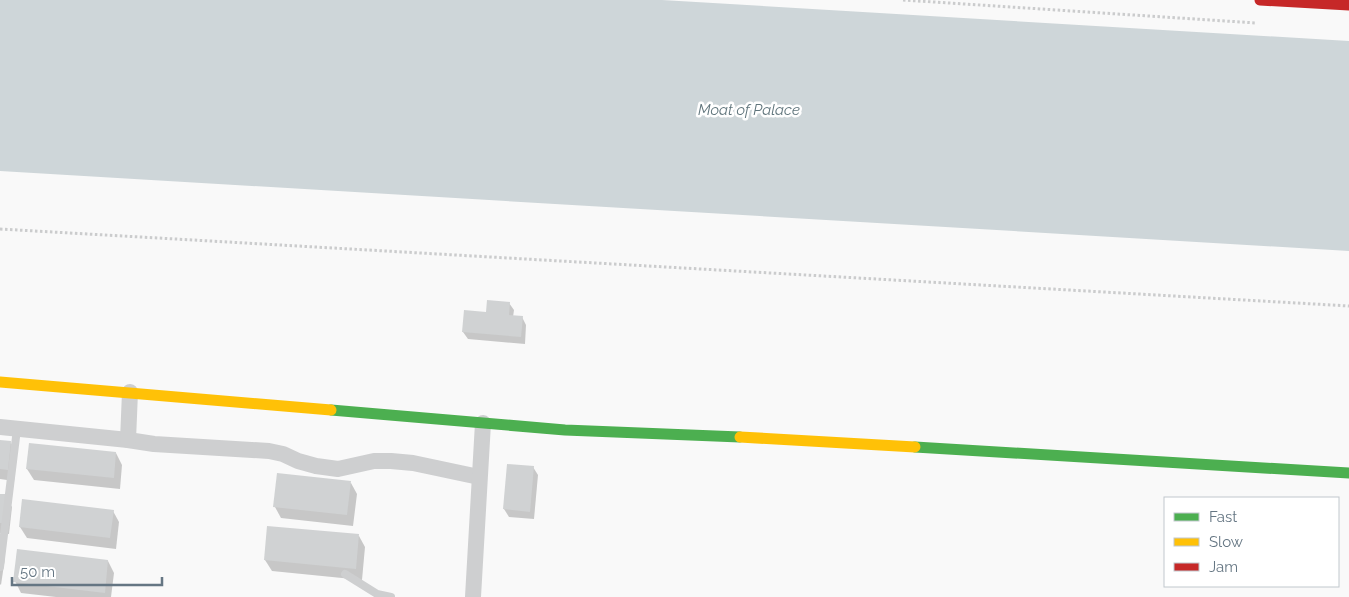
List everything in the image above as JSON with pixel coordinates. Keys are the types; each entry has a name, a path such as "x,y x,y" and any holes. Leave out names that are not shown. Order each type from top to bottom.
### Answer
{"street":[{"path":"1260,0 1349,6"},
{"path":"0,382 565,430 824,441 1349,473"},
{"path":"128,440 130,392"},
{"path":"473,597 484,423"},
{"path":"0,427 154,444 269,451 316,466 338,469 374,461 413,463 480,477"}],"lane":[{"path":"0,567 17,429"},
{"path":"346,574 378,594 391,597"}],"path":[{"path":"902,0 1260,23"},
{"path":"0,229 1349,306"}],"water":[{"name":"Moat of Palace","path":"0,0 662,0 1349,41 1349,251 0,171"}],"building":[{"path":"487,300 510,302 509,315 523,316 521,337 462,332 464,310 486,312"},
{"path":"0,440 11,441 8,470 0,469"},
{"path":"29,443 116,452 114,478 26,469"},
{"path":"507,464 534,466 530,512 503,509"},
{"path":"277,473 351,481 347,515 273,507"},
{"path":"0,494 6,494 3,523 0,523"},
{"path":"22,499 114,510 110,538 19,527"},
{"path":"267,526 359,534 356,569 264,560"},
{"path":"17,549 108,560 105,593 13,582"}],"traffic: fast":[{"path":"331,410 565,430 740,437"},
{"path":"915,447 1349,473"}],"traffic: slow":[{"path":"0,382 331,410"},
{"path":"740,437 915,447"}],"traffic: jam":[{"path":"1260,0 1349,5"}]}
